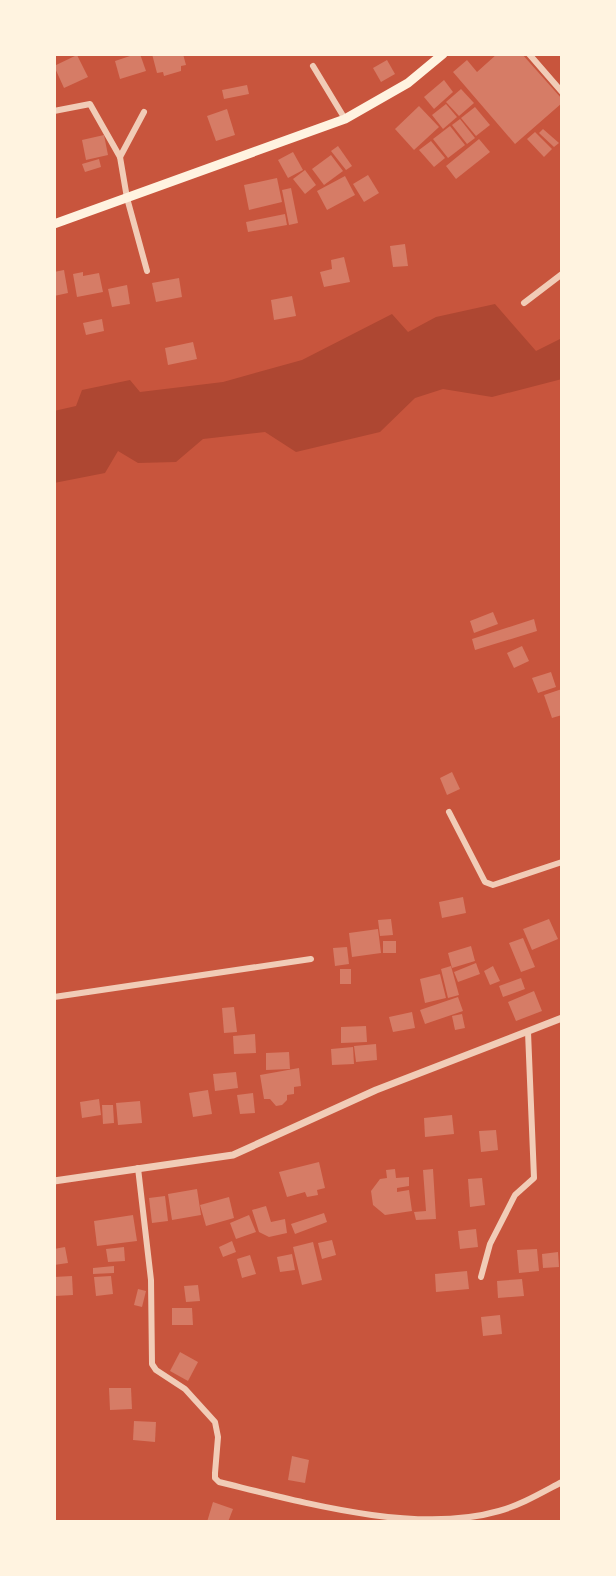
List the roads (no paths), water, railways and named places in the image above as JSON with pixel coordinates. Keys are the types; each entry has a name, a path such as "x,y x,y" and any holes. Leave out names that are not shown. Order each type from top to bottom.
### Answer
{"main road":[{"path":"54,224 345,119 408,83 443,54"}],"street":[{"path":"529,54 562,92"},
{"path":"313,66 345,119"},
{"path":"54,111 90,104 120,157 127,198 147,271"},
{"path":"120,157 144,112"},
{"path":"523,303 562,274"},
{"path":"449,812 485,882 494,885 562,862"},
{"path":"54,997 311,959"},
{"path":"54,1181 233,1155 376,1090 562,1018"},
{"path":"481,1278 490,1244 515,1195 534,1178 528,1032"},
{"path":"138,1168 151,1280 152,1364 156,1370 185,1390 215,1422 218,1437 215,1478 219,1482 313,1505 427,1520 498,1512 562,1482"}]}
